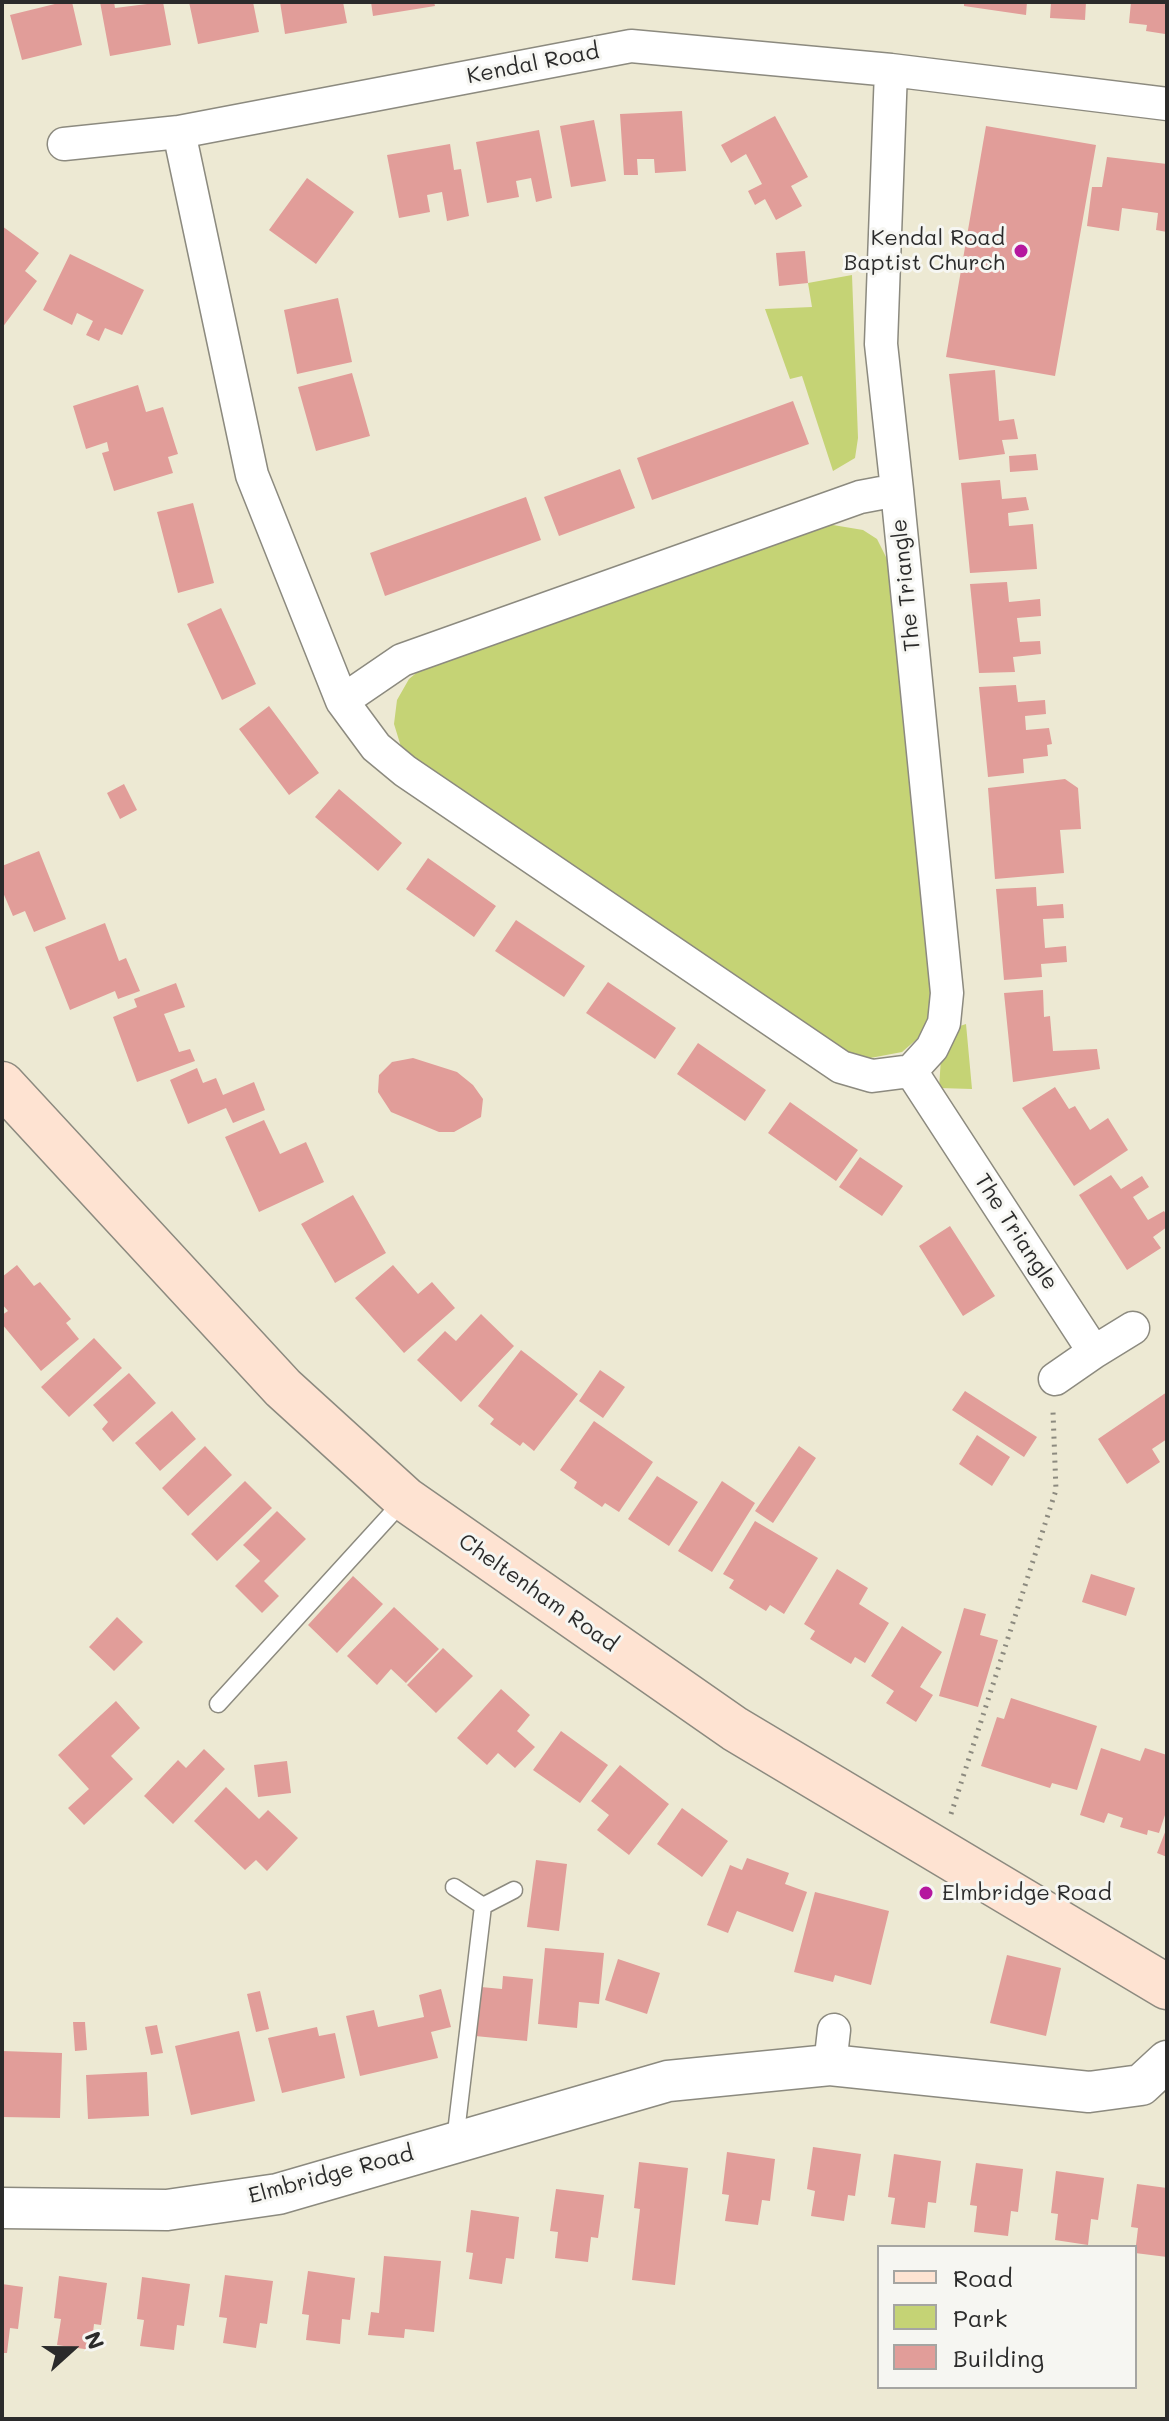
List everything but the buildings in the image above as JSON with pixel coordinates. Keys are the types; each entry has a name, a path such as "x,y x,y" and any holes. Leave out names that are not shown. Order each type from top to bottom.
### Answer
{"main road":[{"name":"Cheltenham Road","path":"2,1084 283,1388 405,1499 735,1729 1167,1987"}],"street":[{"name":"Kendal Road","path":"64,144 179,132 631,46 891,70 1167,104"},
{"path":"891,70 881,344 897,490"},
{"path":"179,132 252,475 342,701 376,747 405,771 841,1067 872,1076 911,1071"},
{"name":"The Triangle","path":"342,701 402,660 860,497 897,490 947,993 944,1023 932,1048 911,1071 1094,1352"},
{"path":"1055,1379 1133,1328"},
{"name":"Elmbridge Road","path":"2,2208 167,2210 278,2194 668,2081 832,2048 1089,2092 1141,2085 1167,2061"}],"lane":[{"path":"218,1704 405,1499"},
{"path":"454,1887 483,1906"},
{"path":"483,1906 514,1890"},
{"path":"454,2143 483,1906"}],"path":[{"path":"939,1850 1056,1490 1055,1379"}],"green space":[{"path":"852,275 858,438 855,458 833,471 802,376 790,379 765,309 812,307 808,283"},
{"path":"827,524 863,530 877,539 894,573 933,999 924,1033 902,1052 865,1059 841,1050 402,750 394,724 397,700 409,679 427,664"},
{"path":"966,1024 972,1089 939,1088 941,1058 957,1027"}],"place":[{"name":"Kendal Road Baptist Church","path":"1021,251"},
{"name":"Elmbridge Road","path":"926,1893"}]}
